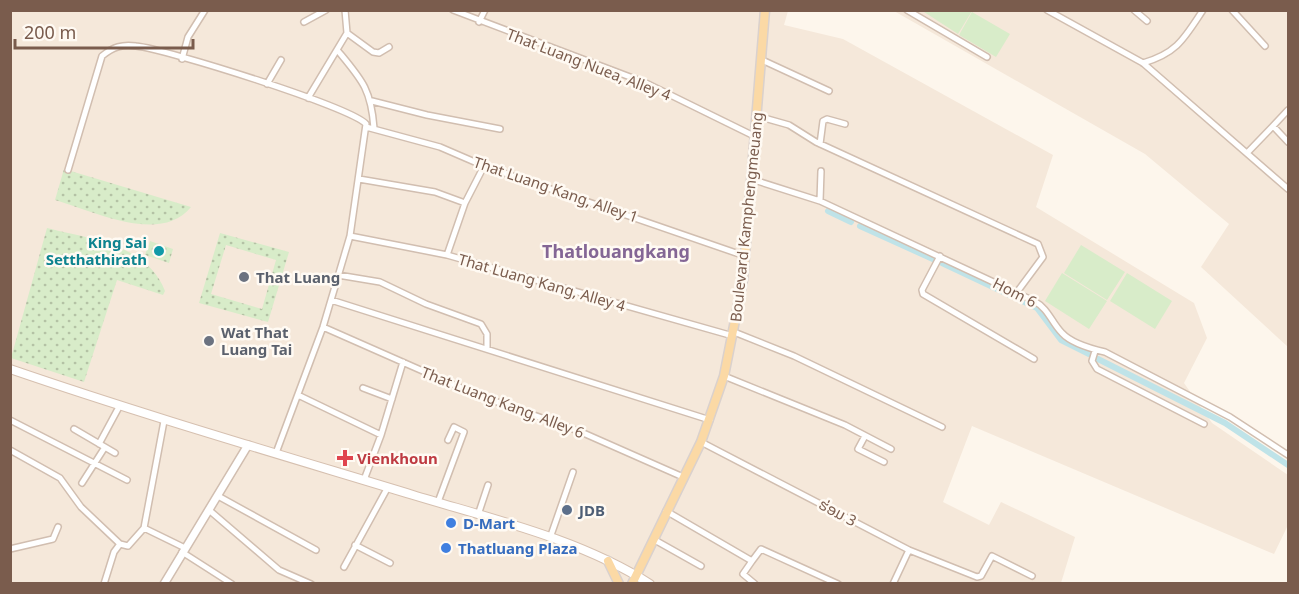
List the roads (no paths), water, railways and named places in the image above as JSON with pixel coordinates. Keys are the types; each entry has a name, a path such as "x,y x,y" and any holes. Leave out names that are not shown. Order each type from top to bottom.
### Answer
{"main road":[{"name":"Boulevard Kamphengmeuang","path":"632,584 710,420 724,376 745,256 765,10"},
{"path":"10,369 164,421 438,502 550,538 608,561 650,584"},
{"path":"608,561 620,584"}],"street":[{"path":"182,59 188,37 205,10"},
{"path":"304,22 327,10"},
{"path":"308,98 347,33 345,10"},
{"name":"That Luang Nuea, Alley 4","path":"453,10 646,83 756,137"},
{"path":"479,21 486,10"},
{"path":"907,10 987,57"},
{"path":"1047,10 1143,63 1288,189"},
{"path":"1134,10 1147,21"},
{"path":"1143,63 1164,57 1180,44 1203,10"},
{"path":"1232,10 1265,46"},
{"path":"347,33 373,52 379,53 389,47"},
{"path":"68,170 102,56 118,45 137,46 267,84 361,120 366,127 350,237 323,327 276,453"},
{"path":"338,51 360,78 372,101 374,128"},
{"path":"267,84 281,60"},
{"path":"762,60 829,91"},
{"path":"372,101 427,115 500,129"},
{"path":"1248,152 1288,110"},
{"path":"758,116 789,125 820,144 1038,244 1043,257 1017,292"},
{"path":"820,144 823,121 827,119 845,124"},
{"path":"1273,126 1288,142"},
{"name":"That Luang Kang, Alley 1","path":"366,127 440,147 484,166 745,256"},
{"path":"447,255 465,203 484,166"},
{"path":"820,201 821,171"},
{"path":"359,179 435,192 465,203"},
{"name":"Hom 6","path":"751,179 820,201 1017,292 1044,307 1063,335 1095,351 1105,352 1230,417 1288,455"},
{"name":"That Luang Kang, Alley 4","path":"350,237 447,255 733,334 794,356 942,427"},
{"path":"940,256 925,284 923,294 1034,359"},
{"path":"338,275 380,282 426,304 480,324 487,334 487,348"},
{"path":"331,300 710,420"},
{"name":"That Luang Kang, Alley 6","path":"323,327 476,394 581,432 683,477"},
{"path":"1095,351 1092,361 1097,369 1204,424"},
{"path":"364,480 381,435 403,362"},
{"path":"724,376 845,425 891,449"},
{"path":"363,388 392,399"},
{"path":"298,395 381,435"},
{"path":"99,444 119,406"},
{"path":"10,420 96,462 127,480"},
{"path":"10,450 60,478 81,507 120,544 128,546 144,528 164,421"},
{"path":"438,502 464,432 454,427 448,440"},
{"path":"74,429 115,453"},
{"path":"865,436 858,449 884,462"},
{"name":"ຮ່ອມ 3","path":"700,442 909,550 977,577 981,576 992,556 1032,576"},
{"path":"164,584 248,445"},
{"path":"82,483 105,447"},
{"path":"550,538 573,472"},
{"path":"478,515 488,485"},
{"path":"344,567 388,487"},
{"path":"218,496 316,550"},
{"path":"209,510 279,570 311,584"},
{"path":"666,512 752,561"},
{"path":"10,549 53,539 58,527"},
{"path":"144,528 184,550 232,584"},
{"path":"653,539 701,566"},
{"path":"104,584 114,552 120,544"},
{"path":"355,545 390,563"},
{"path":"755,584 743,574 761,549 838,584"},
{"path":"893,584 909,550"}],"waterway":[{"path":"828,211 851,222"},
{"path":"860,226 935,260"},
{"path":"942,263 1037,308 1061,340 1089,354"},
{"path":"1098,359 1225,423 1288,465"}],"place":[{"name":"King Sai Setthathirath","path":"159,251"},
{"name":"That Luang","path":"244,277"},
{"name":"Wat That Luang Tai","path":"209,341"},
{"name":"Vienkhoun","path":"345,458"},
{"name":"JDB","path":"567,510"},
{"name":"D-Mart","path":"451,523"},
{"name":"Thatluang Plaza","path":"446,548"}],"district":[{"name":"Thatlouangkang","path":"616,251"}]}
